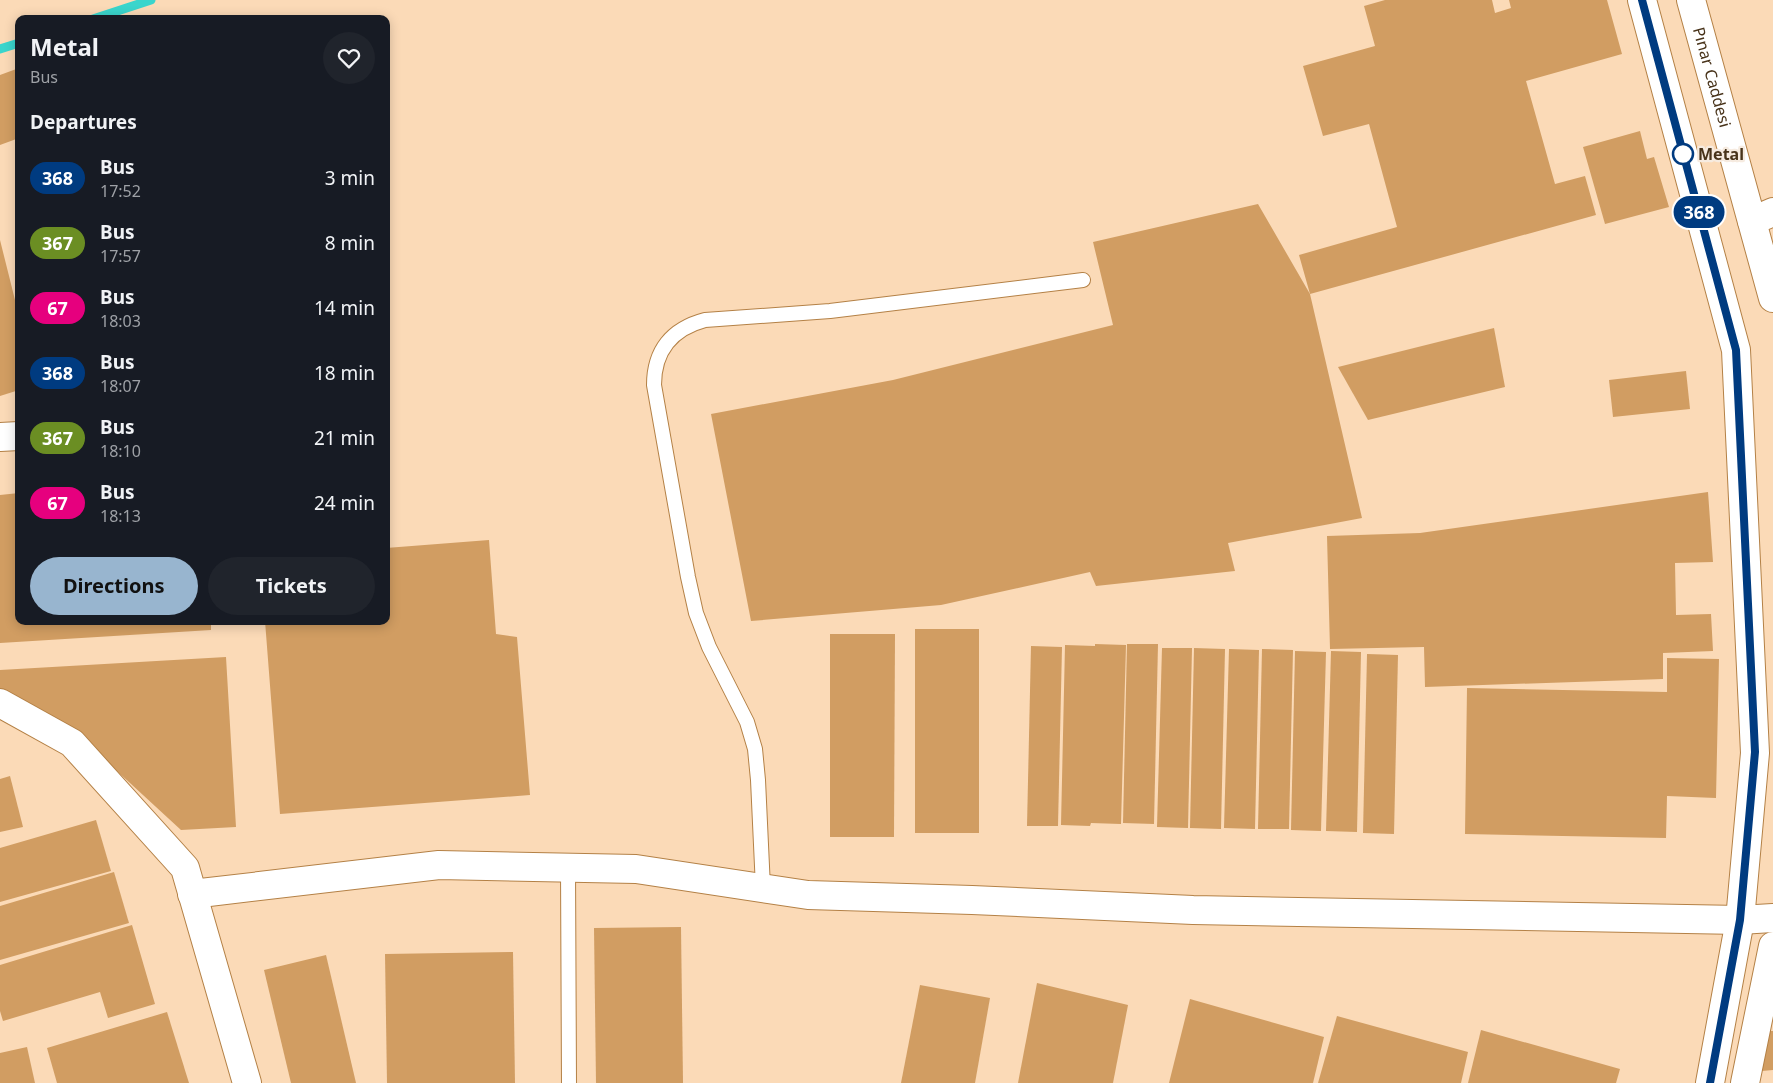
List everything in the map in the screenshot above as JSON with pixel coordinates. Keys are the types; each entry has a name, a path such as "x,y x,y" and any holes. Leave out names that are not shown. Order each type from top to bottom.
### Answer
{"street":[{"path":"1642,0 1736,350 1755,752 1740,920 1710,1083"},
{"name":"Pınar Caddesi","path":"1691,0 1762,216 1773,298"},
{"path":"0,437 15,436"},
{"path":"0,703 12,716 72,743 185,868 247,1083"},
{"path":"192,894 439,865 636,869 808,895 1193,910 1740,920 1773,918"},
{"path":"1745,1083 1773,946"}],"lane":[{"path":"763,888 758,780 754,749 747,722 708,647 696,612 688,577 654,385 654,372 664,346 682,329 693,323 705,320 830,312 1083,280"},
{"path":"568,867 569,1083"}],"building":[{"path":"1385,0 1492,0 1495,13 1511,8 1509,0 1607,0 1622,54 1526,81 1555,184 1585,176 1596,215 1310,294 1299,255 1397,227 1369,124 1323,136 1303,66 1375,46 1364,6"},
{"path":"15,69 15,139 0,145 0,75"},
{"path":"1640,131 1647,159 1654,157 1669,207 1605,224 1583,147"},
{"path":"1258,204 1310,294 1362,518 1228,543 1235,571 1096,586 1090,572 941,605 751,621 711,414 893,380 1113,325 1093,242"},
{"path":"0,240 15,300 15,391 0,396"},
{"path":"1494,328 1505,387 1368,420 1338,367"},
{"path":"1686,371 1690,409 1613,417 1609,380"},
{"path":"1708,492 1713,562 1675,563 1676,615 1711,614 1713,651 1663,653 1663,679 1425,687 1424,647 1330,649 1327,536 1420,533"},
{"path":"15,493 15,625 211,625 211,630 0,643 0,495"},
{"path":"489,540 496,634 517,637 530,795 280,814 265,625 390,625 390,548"},
{"path":"915,629 979,629 979,833 915,833"},
{"path":"830,634 895,634 894,837 830,837"},
{"path":"1095,644 1126,645 1121,824 1061,825 1065,645 1095,646"},
{"path":"1127,644 1158,644 1154,824 1123,823"},
{"path":"1031,646 1062,647 1058,826 1027,826"},
{"path":"1162,648 1192,648 1188,828 1157,827"},
{"path":"1194,648 1225,649 1221,829 1190,828"},
{"path":"1229,649 1259,650 1255,829 1224,828"},
{"path":"1262,649 1293,650 1289,829 1258,829"},
{"path":"1295,651 1326,652 1321,831 1291,830"},
{"path":"1331,651 1361,652 1357,832 1326,831"},
{"path":"1367,654 1398,655 1394,834 1363,833"},
{"path":"226,657 236,827 181,830 80,737 0,695 0,670"},
{"path":"1667,658 1719,659 1716,798 1667,796 1666,838 1465,834 1467,688 1667,692"},
{"path":"10,776 23,827 0,832 0,779"},
{"path":"96,820 111,871 0,902 0,848"},
{"path":"114,872 129,923 0,960 0,906"},
{"path":"132,925 155,1004 108,1018 100,992 3,1021 0,1011 0,965"},
{"path":"681,927 683,1083 596,1083 594,928"},
{"path":"513,952 515,1083 387,1083 385,954"},
{"path":"326,955 356,1083 291,1083 264,970"},
{"path":"1037,983 1128,1005 1113,1083 1018,1083"},
{"path":"920,985 990,998 975,1083 901,1083"},
{"path":"1190,999 1324,1037 1313,1083 1169,1083"},
{"path":"167,1012 189,1083 57,1083 47,1048"},
{"path":"1337,1016 1468,1052 1461,1083 1318,1083"},
{"path":"1481,1030 1620,1069 1616,1083 1468,1083"},
{"path":"1759,1031 1773,1031 1773,1070 1762,1071"},
{"path":"27,1047 35,1083 0,1083 0,1053"}],"waterway":[{"path":"105,15 151,0"},
{"path":"0,49 15,44"}],"bus line":[{"name":"368","path":"1642,0 1736,350 1755,752 1740,920 1710,1083"}],"place":[{"name":"Metal","path":"1683,154"}]}
